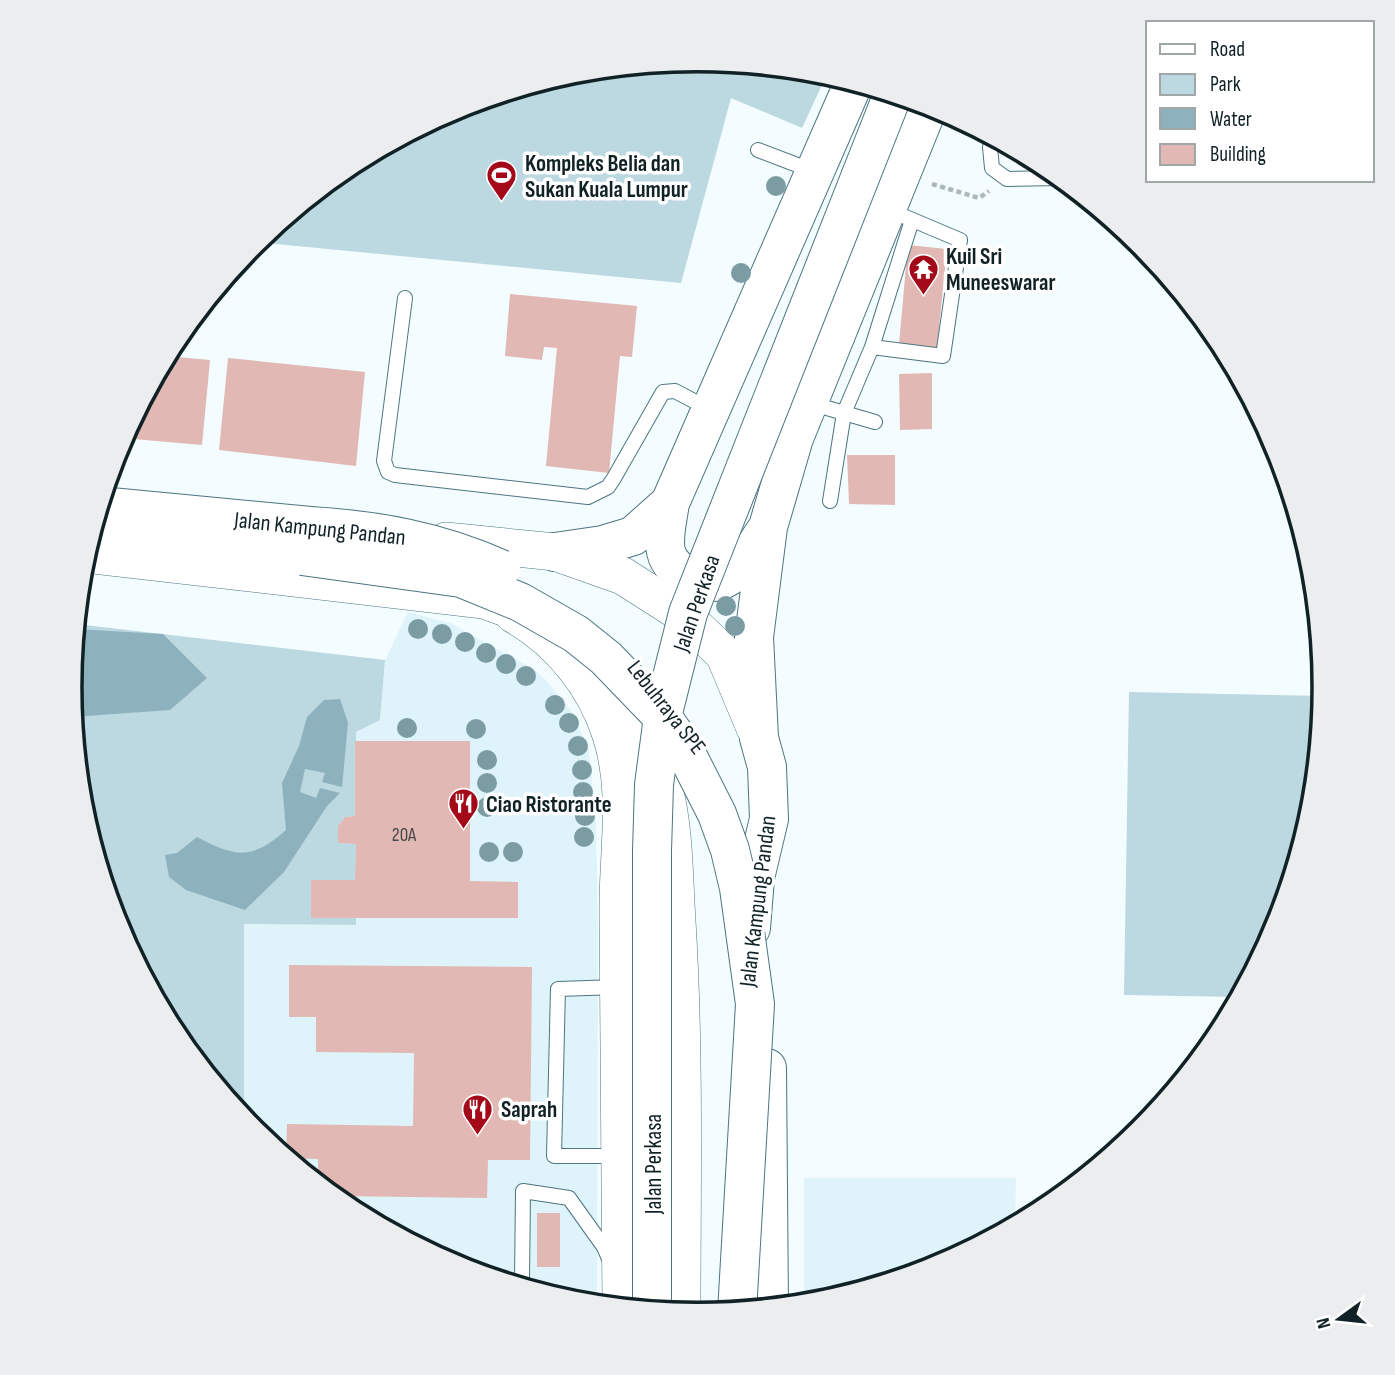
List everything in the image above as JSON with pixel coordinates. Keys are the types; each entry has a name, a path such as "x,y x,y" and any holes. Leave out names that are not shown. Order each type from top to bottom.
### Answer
{"main road":[{"path":"768,527 738,568 724,579 709,583 676,570 669,562 665,535 670,503 850,91"},
{"name":"Jalan Perkasa","path":"652,1302 652,851 654,785 664,709 688,613 890,102"},
{"path":"759,738 754,637 768,527 794,438 826,408 900,215 926,116"},
{"path":"555,552 603,545 633,536 670,503"},
{"name":"Lebuhraya SPE","path":"109,507 353,528 407,537 480,560 520,578 593,626 657,686 690,731 725,792 754,871 763,912 768,954 759,1047"},
{"name":"Lebuhraya SPE","path":"101,535 302,556 461,578 549,616 606,657 634,684 667,724 701,779 717,814 739,888 759,1047 769,1299"},
{"name":"Jalan Kampung Pandan","path":"741,1302 747,984 755,878 769,820 767,767 759,738"},
{"path":"756,1300 759,1047"},
{"path":"742,1302 759,1047"}],"street":[{"name":"Jalan Kampung Pandan","path":"109,507 555,552 617,573 681,613 724,654 759,738"},
{"path":"97,555 484,600 538,623 574,648 607,680 641,729 663,784 671,832 681,994 682,1303"},
{"path":"484,600 528,622 570,660 601,709 619,765 622,795 607,886 618,987 621,1298"}],"lane":[{"path":"990,146 992,168 1007,179 1043,178"},
{"path":"758,150 815,172"},
{"path":"831,501 826,408 872,347 900,215 960,240 943,356 872,347"},
{"path":"405,298 384,461 388,472 395,475 588,497 607,487 614,478 663,392 675,391 711,410"},
{"path":"826,408 875,422"},
{"path":"618,987 558,989 554,1156 620,1156"},
{"path":"522,1277 523,1191 569,1198 604,1247 621,1298"}],"path":[{"path":"929,183 979,198 1007,179"}],"shaded area":[{"path":"408,612 450,623 530,667 544,678 572,712 589,751 596,822 598,928 597,1295 500,1271 425,1240 390,1221 323,1176 262,1123 244,1103 244,924 356,925 355,917 311,918 311,880 356,844 338,843 338,826 345,817 356,732 380,720 385,660"},
{"path":"804,1178 1016,1178 1015,1215 1005,1221 970,1240 895,1271 804,1293"}],"green space":[{"name":"Kompleks Belia dan Sukan Kuala Lumpur","path":"657,73 738,73 822,85 802,128 731,98 681,283 271,244 323,199 390,154 462,119 538,93 617,77"},
{"path":"85,625 385,660 380,720 356,732 355,816 345,817 338,826 338,843 356,844 355,880 311,881 312,918 356,917 356,925 244,924 244,1103 209,1062 164,995 145,960 114,885 94,808 87,768 82,688"},
{"path":"1129,692 1313,696 1308,768 1292,847 1266,923 1230,997 1124,995"}],"water":[{"path":"85,630 163,634 207,678 170,710 83,716"},
{"path":"340,699 348,723 342,787 322,782 325,773 305,769 300,792 316,798 320,788 340,793 327,806 284,872 245,910 186,890 169,877 165,855 177,853 197,837 223,849 243,853 263,847 286,830 282,783 299,746 307,717 324,700"}],"building":[{"name":"Kuil Sri Muneeswarar","path":"908,245 947,249 937,348 899,344"},
{"path":"510,294 637,306 632,357 620,356 609,473 546,466 557,348 544,347 542,360 505,356"},
{"path":"178,357 210,360 202,445 135,439 145,415"},
{"path":"228,358 365,372 356,466 219,450"},
{"path":"932,373 932,429 900,430 899,374"},
{"path":"847,455 895,455 895,505 849,504"},
{"path":"355,741 470,741 470,881 518,882 518,918 311,918 311,880 355,880 356,844 338,843 338,826 345,817 355,816"},
{"path":"289,965 532,967 530,1160 488,1160 487,1198 351,1196 318,1172 318,1159 302,1159 286,1145 287,1124 413,1126 414,1053 316,1052 316,1017 289,1017"},
{"path":"537,1213 560,1213 560,1267 537,1267"}],"place":[{"name":"Kompleks Belia dan Sukan Kuala Lumpur","path":"502,203"},
{"name":"Kuil Sri Muneeswarar","path":"923,296"},
{"name":"Ciao Ristorante","path":"463,831"},
{"name":"Saprah","path":"478,1136"}]}
